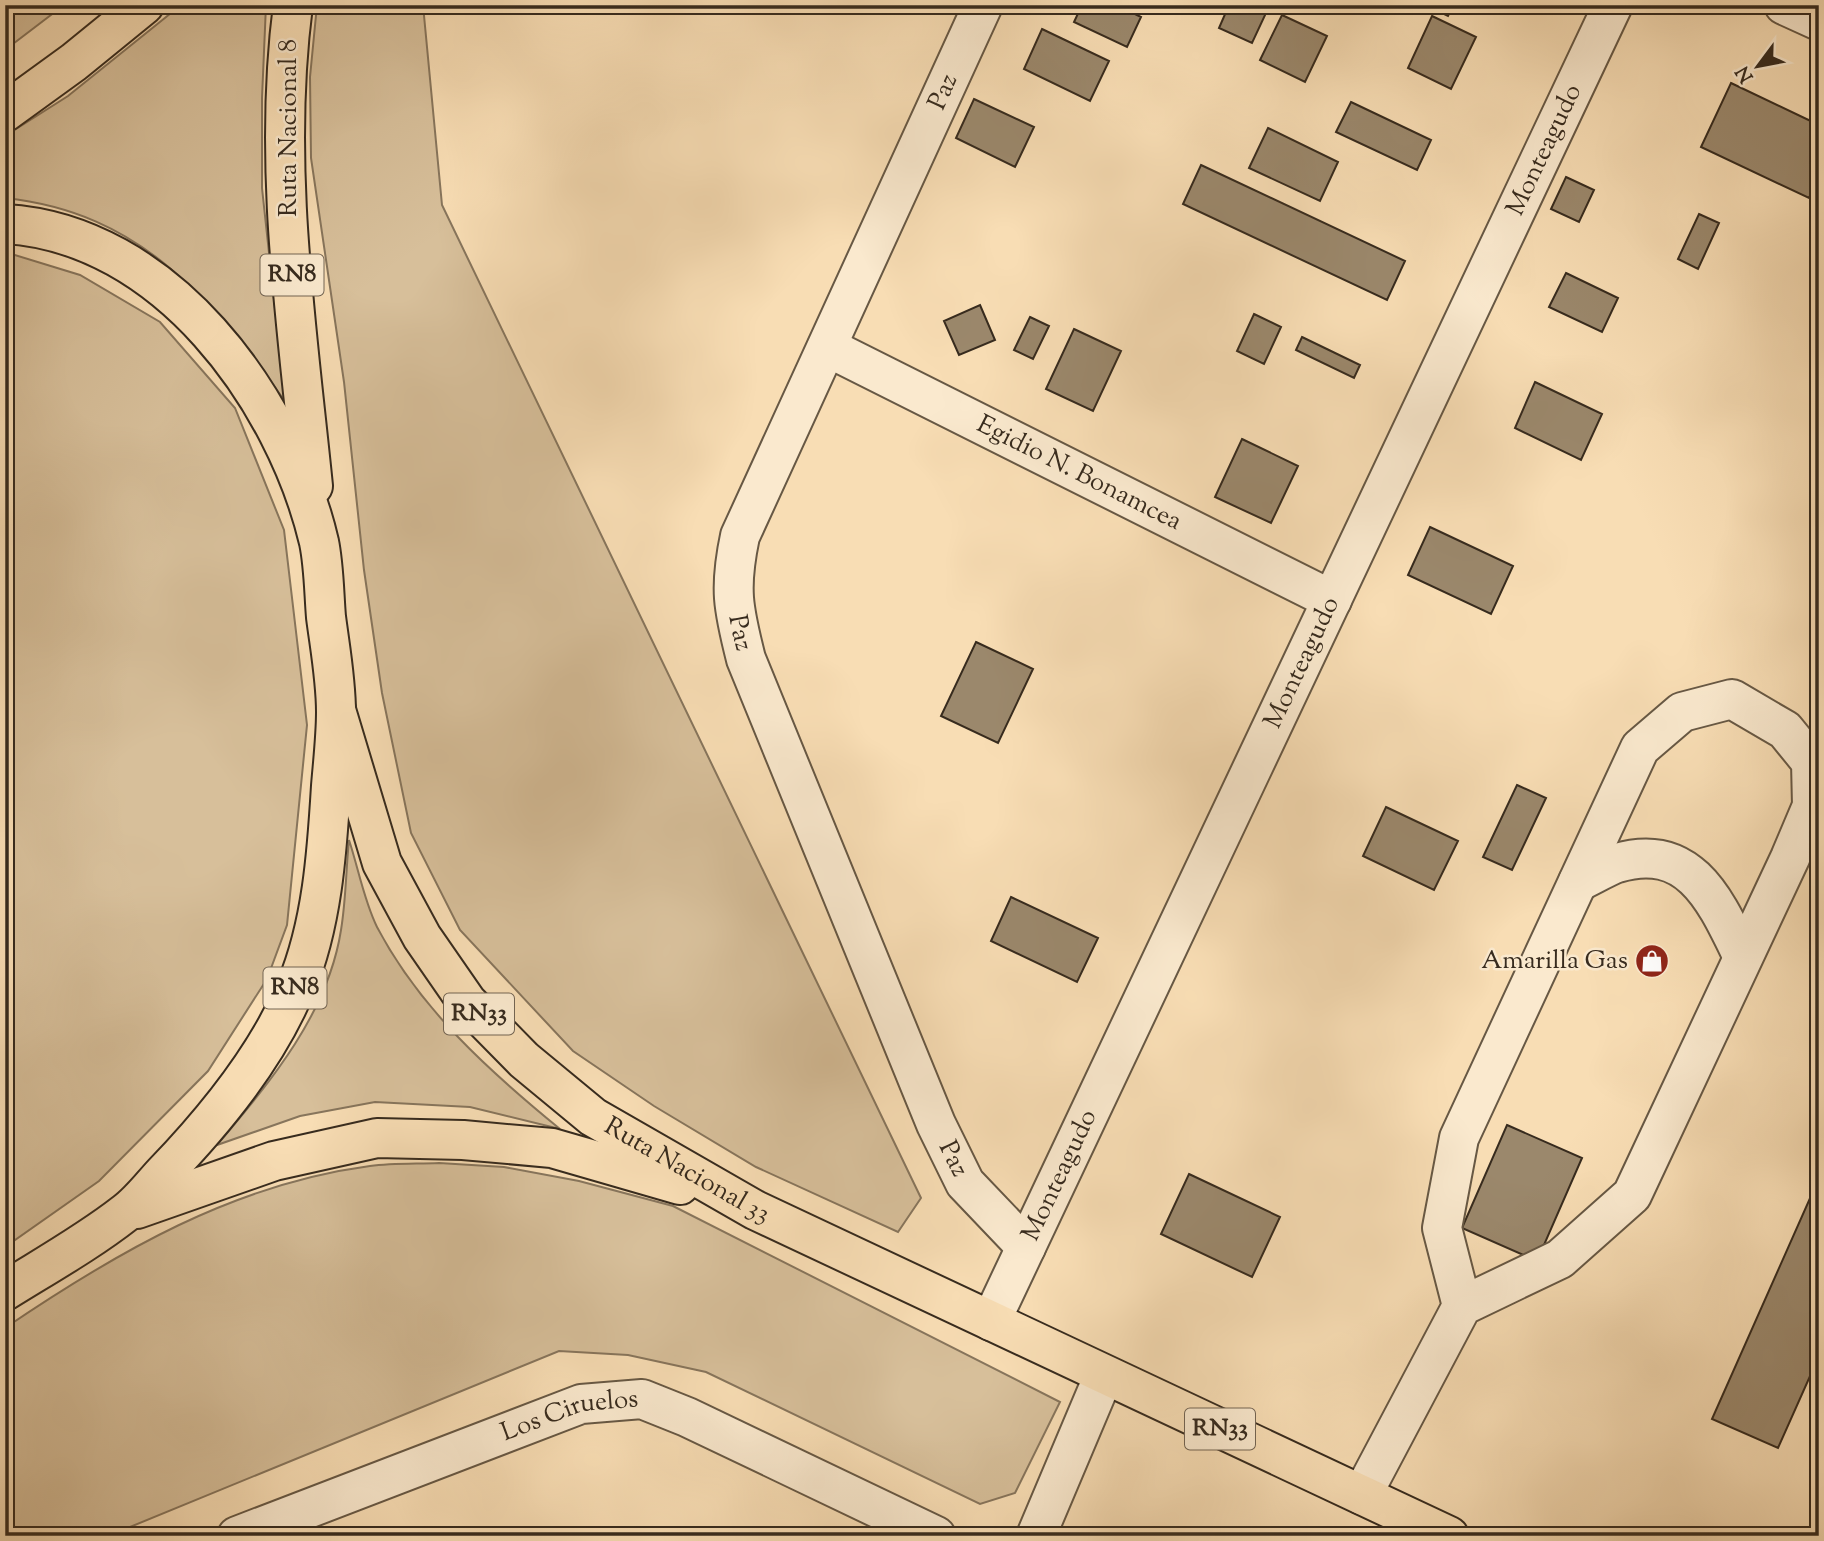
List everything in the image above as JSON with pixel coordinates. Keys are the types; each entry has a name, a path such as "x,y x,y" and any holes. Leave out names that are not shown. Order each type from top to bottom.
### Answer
{"highway":[{"path":"5,112 74,62 144,5"},
{"name":"Ruta Nacional 8","path":"292,5 285,60 288,216 319,544"},
{"name":"RN8","path":"5,224 51,231 92,245 139,270 178,303 215,340 259,395 291,460 319,544 336,710 327,856 313,932 297,986 266,1044 234,1092 183,1153 127,1212 5,1291"},
{"name":"Ruta Nacional 33","path":"336,710 382,863 422,937 467,1002 524,1060 593,1117 755,1210"},
{"name":"Ruta Nacional 33","path":"127,1212 274,1161 377,1138 463,1140 552,1148 643,1173 755,1210"},
{"name":"RN33","path":"755,1210 1449,1536"}],"street":[{"name":"Paz","path":"983,5 740,536 732,576 733,608 746,659 936,1124 965,1182 1026,1247"},
{"name":"Monteagudo","path":"991,1321 1613,5"},
{"path":"1784,5 1819,21"},
{"name":"Egidio N. Bonamcea","path":"827,348 1332,600"},
{"path":"1362,1495 1462,1306 1560,1259 1632,1195 1743,957 1812,806 1811,762 1786,730 1732,699 1682,712 1640,748 1459,1138 1442,1228 1462,1306"},
{"path":"1578,882 1616,863 1654,857 1682,866 1715,899 1743,957"},
{"path":"1036,1536 1104,1375"},
{"name":"Los Ciruelos","path":"237,1536 581,1404 642,1399 699,1423 936,1536"}],"shaded area":[{"path":"64,5 5,50 5,7"},
{"path":"181,5 266,5 262,188 285,401 228,328 199,295 168,266 134,242 96,222 53,207 5,198 5,136 68,96"},
{"path":"317,5 423,5 442,205 921,1198 898,1232 756,1167 654,1106 573,1051 460,930 411,833 382,693 364,570 344,382 311,158 310,77"},
{"path":"5,252 80,275 160,322 235,408 284,530 307,725 287,925 267,979 208,1071 99,1181 5,1247"},
{"path":"349,840 372,917 394,957 414,985 435,1012 482,1061 560,1129 470,1107 375,1102 300,1116 217,1145 257,1097 294,1045 324,990 341,930"},
{"path":"439,1163 504,1167 579,1181 673,1206 1060,1402 1015,1493 980,1504 706,1372 628,1355 559,1351 108,1536 5,1536 5,1328 134,1248 224,1205 271,1188 320,1175 379,1165"}],"building":[{"path":"1082,5 1117,5 1141,17 1127,47 1074,22"},
{"path":"1229,5 1250,5 1266,13 1252,43 1219,28"},
{"path":"1425,5 1453,5 1448,16"},
{"path":"1282,15 1327,36 1305,82 1260,60"},
{"path":"1432,16 1476,37 1451,89 1408,68"},
{"path":"1042,29 1109,61 1090,101 1024,69"},
{"path":"1731,83 1819,125 1819,178 1809,198 1701,147"},
{"path":"974,99 1034,127 1015,167 956,138"},
{"path":"1351,102 1431,140 1417,170 1336,132"},
{"path":"1268,128 1338,162 1320,201 1249,168"},
{"path":"1201,165 1405,261 1387,300 1183,204"},
{"path":"1566,177 1594,190 1579,222 1551,209"},
{"path":"1699,214 1719,223 1698,269 1678,259"},
{"path":"1566,273 1618,298 1602,332 1549,307"},
{"path":"980,305 995,340 959,355 944,321"},
{"path":"1254,314 1281,327 1264,364 1237,351"},
{"path":"1030,317 1049,326 1033,359 1014,350"},
{"path":"1074,329 1121,351 1093,411 1046,389"},
{"path":"1302,337 1360,365 1354,378 1296,350"},
{"path":"1535,382 1602,414 1581,460 1515,428"},
{"path":"1242,439 1298,466 1271,523 1215,497"},
{"path":"1430,527 1513,566 1491,614 1408,575"},
{"path":"976,642 1033,669 998,743 941,716"},
{"path":"1517,785 1546,798 1512,870 1483,857"},
{"path":"1386,807 1458,841 1434,890 1363,856"},
{"path":"1011,897 1098,938 1077,982 991,941"},
{"path":"1507,1125 1582,1158 1537,1261 1462,1228"},
{"path":"1189,1174 1280,1217 1252,1277 1161,1234"},
{"path":"1819,1178 1819,1356 1778,1448 1712,1419"}],"place":[{"name":"Amarilla Gas","path":"1652,961"}]}
